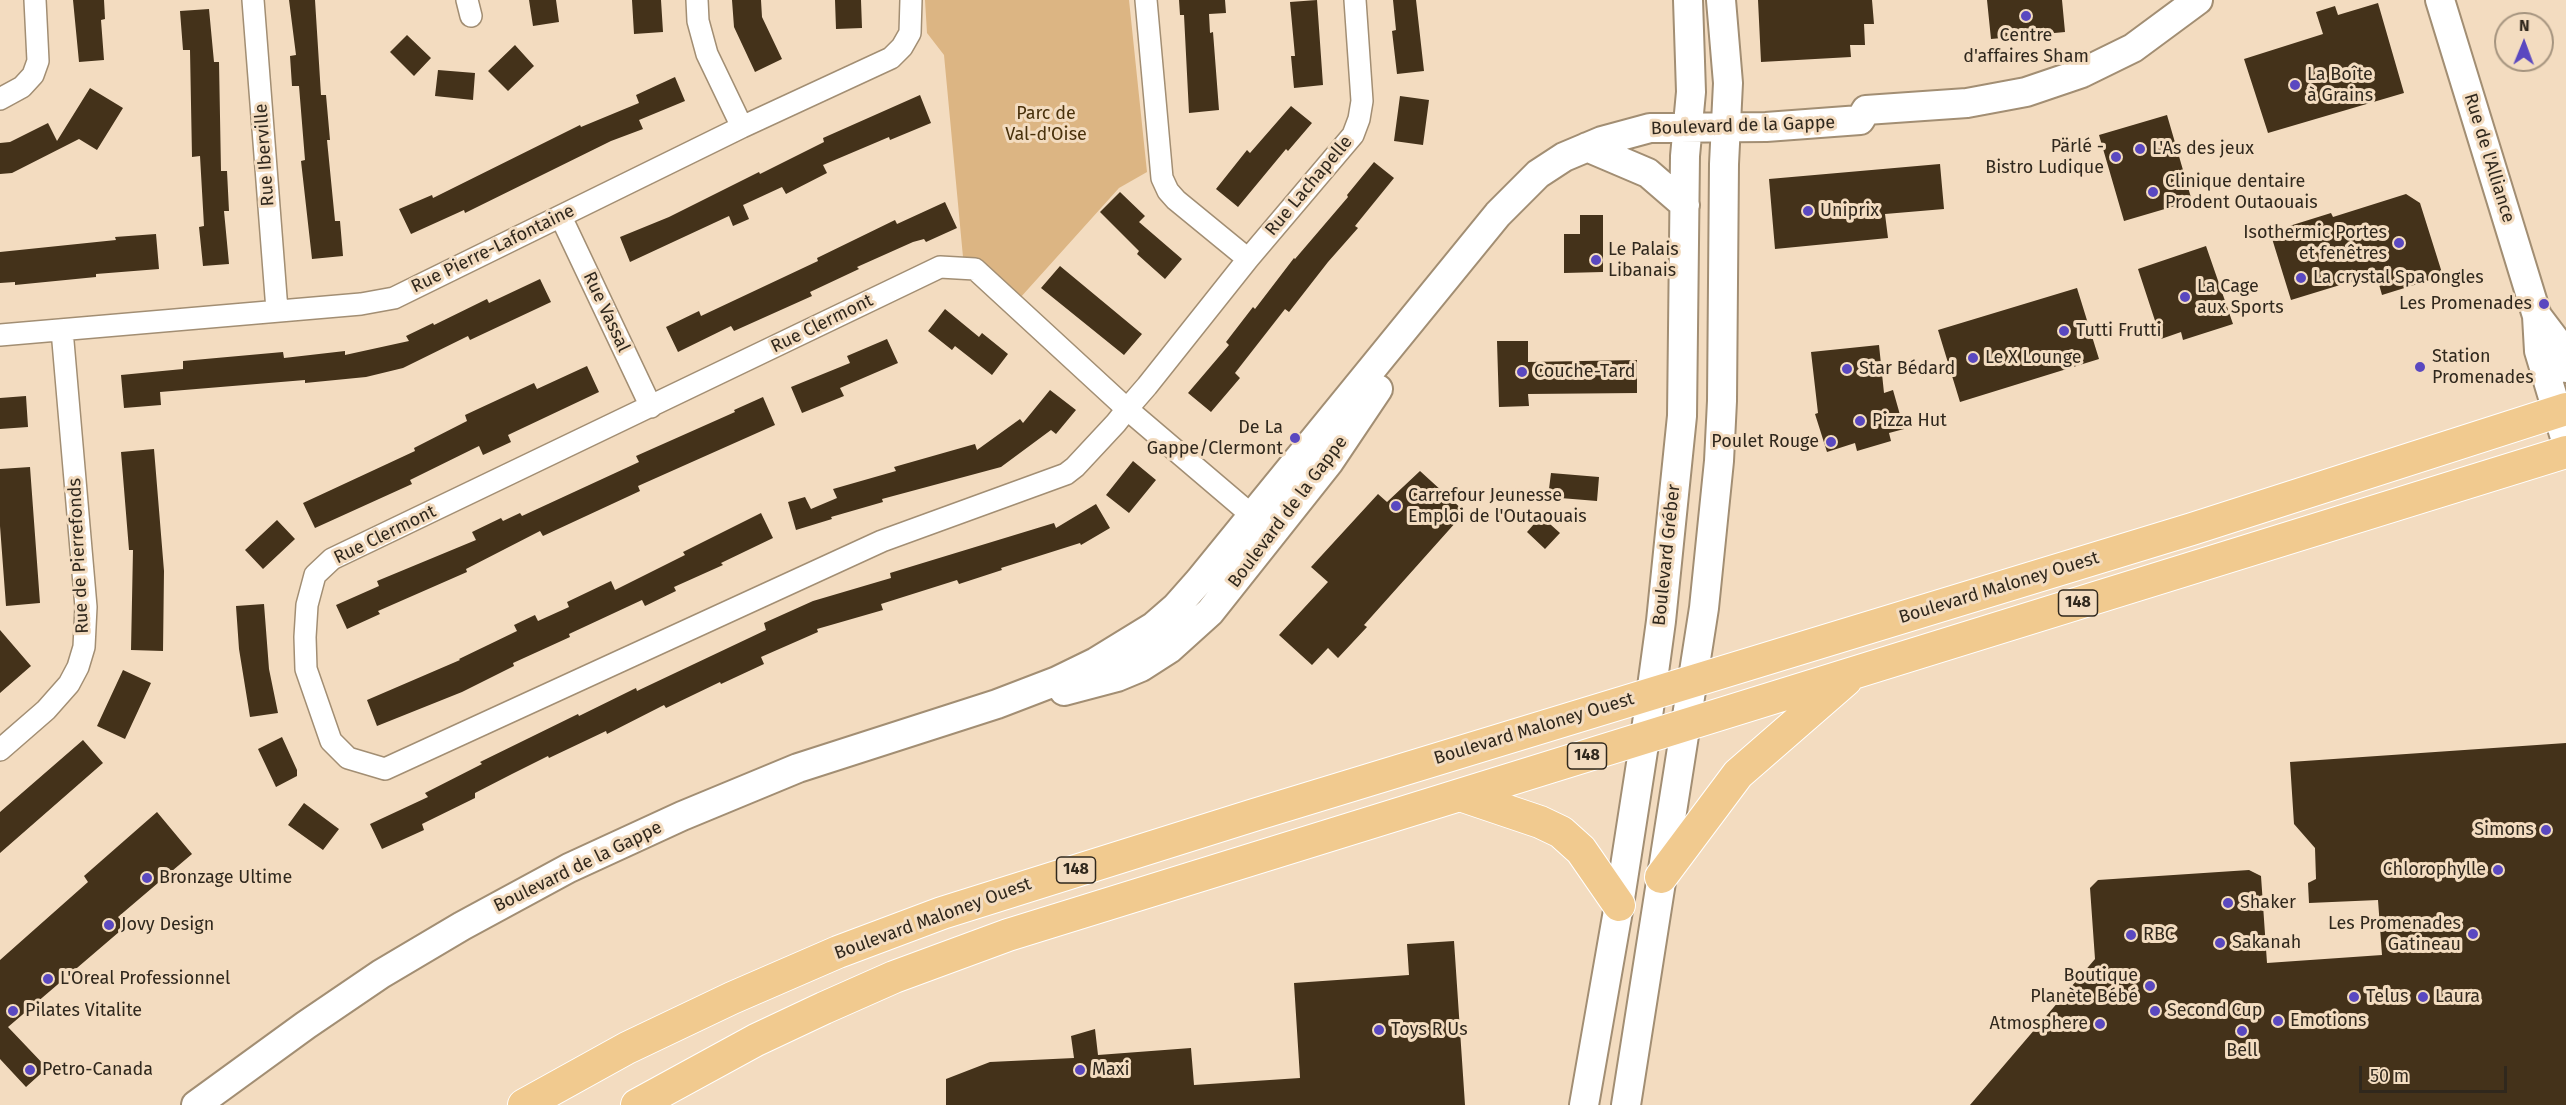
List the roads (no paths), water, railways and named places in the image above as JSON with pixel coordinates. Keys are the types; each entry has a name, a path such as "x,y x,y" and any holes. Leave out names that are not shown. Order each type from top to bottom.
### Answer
{"main road":[{"name":"Boulevard Maloney Ouest","path":"524,1105 588,1069 695,1015 798,969 906,926 1005,892 2192,529 2563,420"},
{"name":"Boulevard Maloney Ouest","path":"637,1105 756,1040 856,994 930,963 1043,923 2566,452"},
{"path":"1661,877 1738,774 1856,672"},
{"path":"1460,795 1540,822 1561,832 1581,850 1619,905"}],"street":[{"path":"0,99 22,87 33,75 38,61 35,0"},
{"name":"Rue Iberville","path":"253,0 277,310"},
{"path":"697,0 698,21 707,54 742,127"},
{"name":"Rue Pierre-Lafontaine","path":"0,335 361,304 394,298 742,127 891,58 902,47 910,33 911,0"},
{"path":"1146,0 1162,178 1168,191 1176,200 1248,260"},
{"name":"Rue Lachapelle","path":"1127,409 1353,135 1362,101 1354,0"},
{"name":"Boulevard Gréber","path":"1584,1105 1645,738 1682,416 1685,156 1691,92 1688,0"},
{"path":"1626,1105 1704,608 1721,437 1727,72 1722,0"},
{"name":"Boulevard de la Gappe","path":"196,1105 381,974 462,926 569,868 682,816 798,768 997,704 1108,680 1141,667 1161,655 1210,612 1263,525 1498,214 1538,174 1555,162 1587,147 1650,128 1766,127 1860,120 1866,110 1967,103 2026,92 2082,73 2133,48 2198,0"},
{"name":"Rue de l'Alliance","path":"2440,0 2537,316 2540,351 2563,420"},
{"path":"1587,147 1648,173 1685,205"},
{"name":"Rue Vassal","path":"561,217 651,407"},
{"name":"Rue Clermont","path":"1127,409 1066,474 882,541 385,770 348,758 331,741 306,669 305,637 307,605 315,575 332,559 940,267 975,268 1127,409 1263,525"},
{"name":"Rue de l'Alliance","path":"2537,316 2559,345 2566,368"},
{"name":"Rue de Pierrefonds","path":"0,750 46,710 69,684 78,667 84,647 86,607 62,330"}],"place":[{"name":"Centre d'affaires Sham","path":"2026,16"},
{"name":"La Boîte à Grains","path":"2295,85"},
{"name":"L'As des jeux","path":"2140,149"},
{"name":"Pärlé - Bistro Ludique","path":"2116,157"},
{"name":"Clinique dentaire Prodent Outaouais","path":"2153,192"},
{"name":"Uniprix","path":"1808,211"},
{"name":"Isothermic Portes et fenêtres","path":"2399,243"},
{"name":"Le Palais Libanais","path":"1596,260"},
{"name":"La crystal Spa ongles","path":"2301,278"},
{"name":"La Cage aux Sports","path":"2185,297"},
{"name":"Les Promenades","path":"2544,304"},
{"name":"Tutti Frutti","path":"2064,331"},
{"name":"Le X Lounge","path":"1973,358"},
{"name":"Station Promenades","path":"2420,367"},
{"name":"Star Bédard","path":"1847,369"},
{"name":"Couche-Tard","path":"1522,372"},
{"name":"Pizza Hut","path":"1860,421"},
{"name":"De La Gappe/Clermont","path":"1295,438"},
{"name":"Poulet Rouge","path":"1831,442"},
{"name":"Carrefour Jeunesse Emploi de l'Outaouais","path":"1396,506"},
{"name":"Simons","path":"2546,830"},
{"name":"Chlorophylle","path":"2498,870"},
{"name":"Bronzage Ultime","path":"147,878"},
{"name":"Shaker","path":"2228,903"},
{"name":"Jovy Design","path":"109,925"},
{"name":"Les Promenades Gatineau","path":"2473,934"},
{"name":"RBC","path":"2131,935"},
{"name":"Sakanah","path":"2220,943"},
{"name":"L'Oreal Professionnel","path":"48,979"},
{"name":"Boutique Planète Bébé","path":"2150,986"},
{"name":"Telus","path":"2354,997"},
{"name":"Laura","path":"2423,997"},
{"name":"Pilates Vitalite","path":"13,1011"},
{"name":"Second Cup","path":"2155,1011"},
{"name":"Emotions","path":"2278,1021"},
{"name":"Atmosphere","path":"2100,1024"},
{"name":"Toys R Us","path":"1379,1030"},
{"name":"Bell","path":"2242,1031"},
{"name":"Petro-Canada","path":"30,1070"},
{"name":"Maxi","path":"1080,1070"}],"park label":[{"name":"Parc de Val-d'Oise","path":"1046,124"}]}
